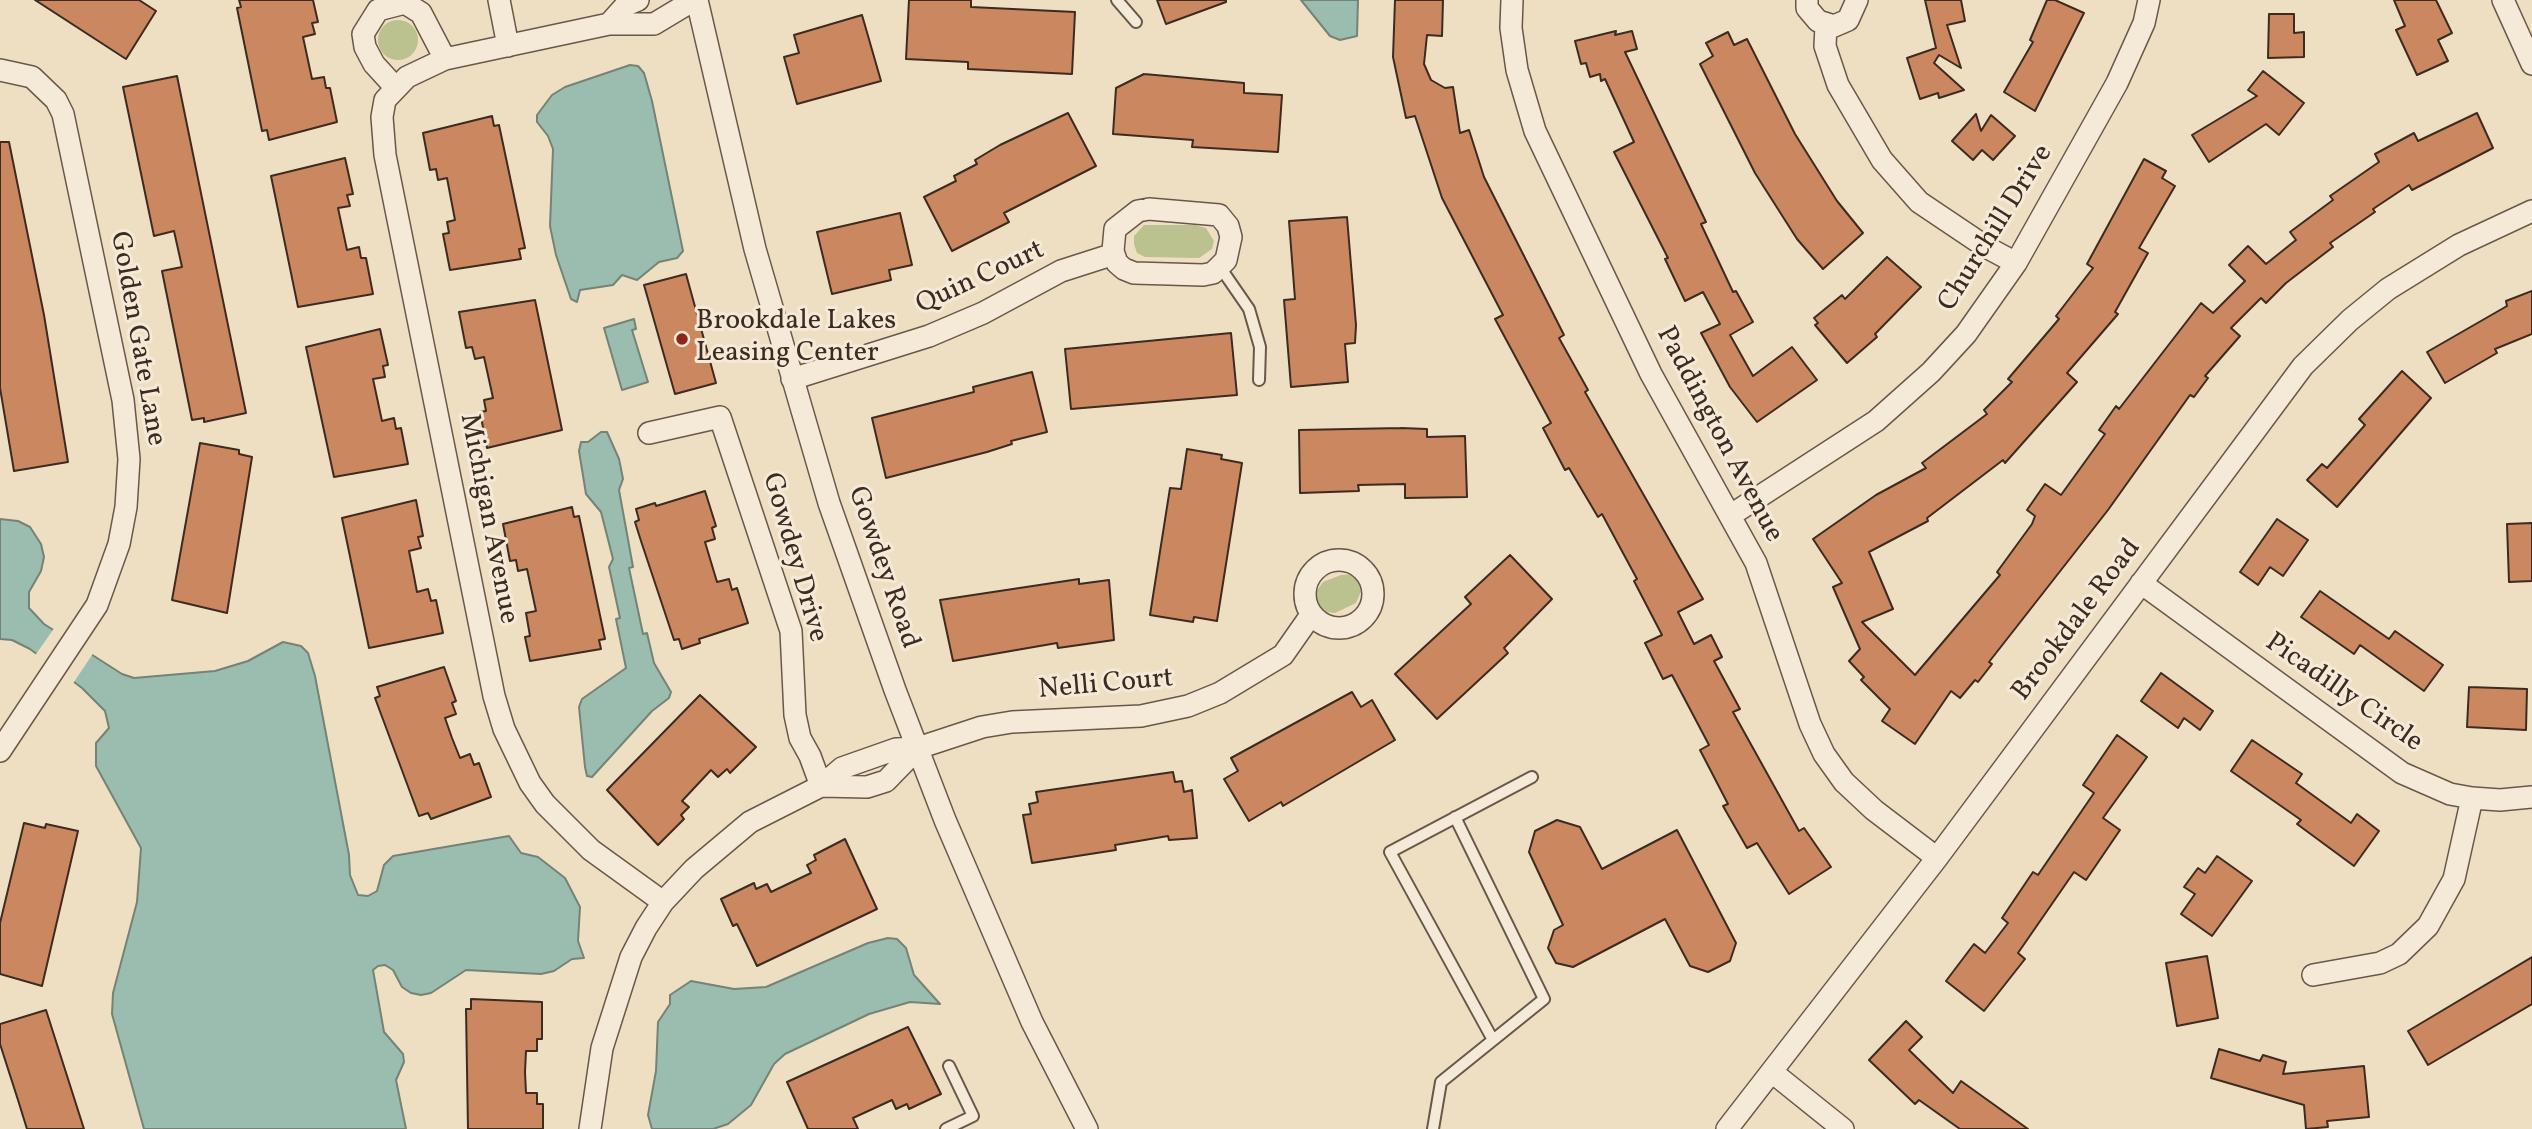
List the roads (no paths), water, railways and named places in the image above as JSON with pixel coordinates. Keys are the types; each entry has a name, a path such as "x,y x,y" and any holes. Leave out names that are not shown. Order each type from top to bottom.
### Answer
{"street":[{"path":"499,0 508,46"},
{"path":"609,23 626,5 638,0"},
{"path":"445,59 421,13 405,3 378,10 363,34 365,47 374,64 395,87 423,68 445,59 609,23 654,24 696,0"},
{"name":"Gowdey Road","path":"696,0 736,175 829,503 918,748 992,932 1032,1022 1087,1129"},
{"name":"Paddington Avenue","path":"1512,0 1511,28 1517,70 1535,131 1663,396 1731,515 1768,592 1801,697 1824,754 1844,782 1874,810 1937,858"},
{"path":"1807,0 1812,15 1826,25 1848,20 1857,0"},
{"name":"Churchill Drive","path":"1731,515 1899,403 1966,334 2016,262 2122,73 2144,23 2149,0"},
{"path":"2503,0 2532,64"},
{"path":"1826,25 1825,46 1834,74 1851,112 1882,160 1919,202 1986,247 2016,262"},
{"name":"Golden Gate Lane","path":"0,70 32,76 56,100 63,114 71,139 126,421 129,459 120,544 110,573 89,618 0,751"},
{"name":"Michigan Avenue","path":"395,87 385,100 382,117 385,155 494,696 504,729 525,774 545,804 591,850 663,902"},
{"path":"1149,209 1213,212 1225,221 1231,237 1230,251 1220,267 1203,275 1134,273 1117,263 1114,254 1115,229 1138,211 1149,209"},
{"name":"Brookdale Road","path":"1727,1129 1937,858 2271,405 2303,366 2350,320 2420,268 2494,227 2532,211"},
{"name":"Quin Court","path":"792,379 929,336 983,313 1061,271 1114,254"},
{"name":"Gowdey Drive","path":"649,433 720,417 791,631 794,715 821,786"},
{"name":"Picadilly Circle","path":"2141,583 2402,773 2451,794 2472,798 2500,800 2532,797"},
{"name":"Nelli Court","path":"590,1129 602,1048 631,957 663,902 723,842 783,803 821,786 842,768 896,749 918,748 982,727 1012,722 1141,716 1188,706 1220,693 1283,655 1311,615"},
{"path":"2313,975 2380,963 2399,954 2428,926 2444,902 2458,868 2472,798"},
{"path":"1772,1072 1843,1129"}],"lane":[{"path":"1117,0 1136,22"},
{"path":"1220,267 1249,309 1260,347 1259,380"},
{"path":"1493,1040 1390,852 1532,777"},
{"path":"1433,1129 1441,1082 1544,999 1455,817"},
{"path":"946,1129 973,1116 949,1066"}],"place":[{"name":"Brookdale Lakes Leasing Center","path":"682,339"}]}
